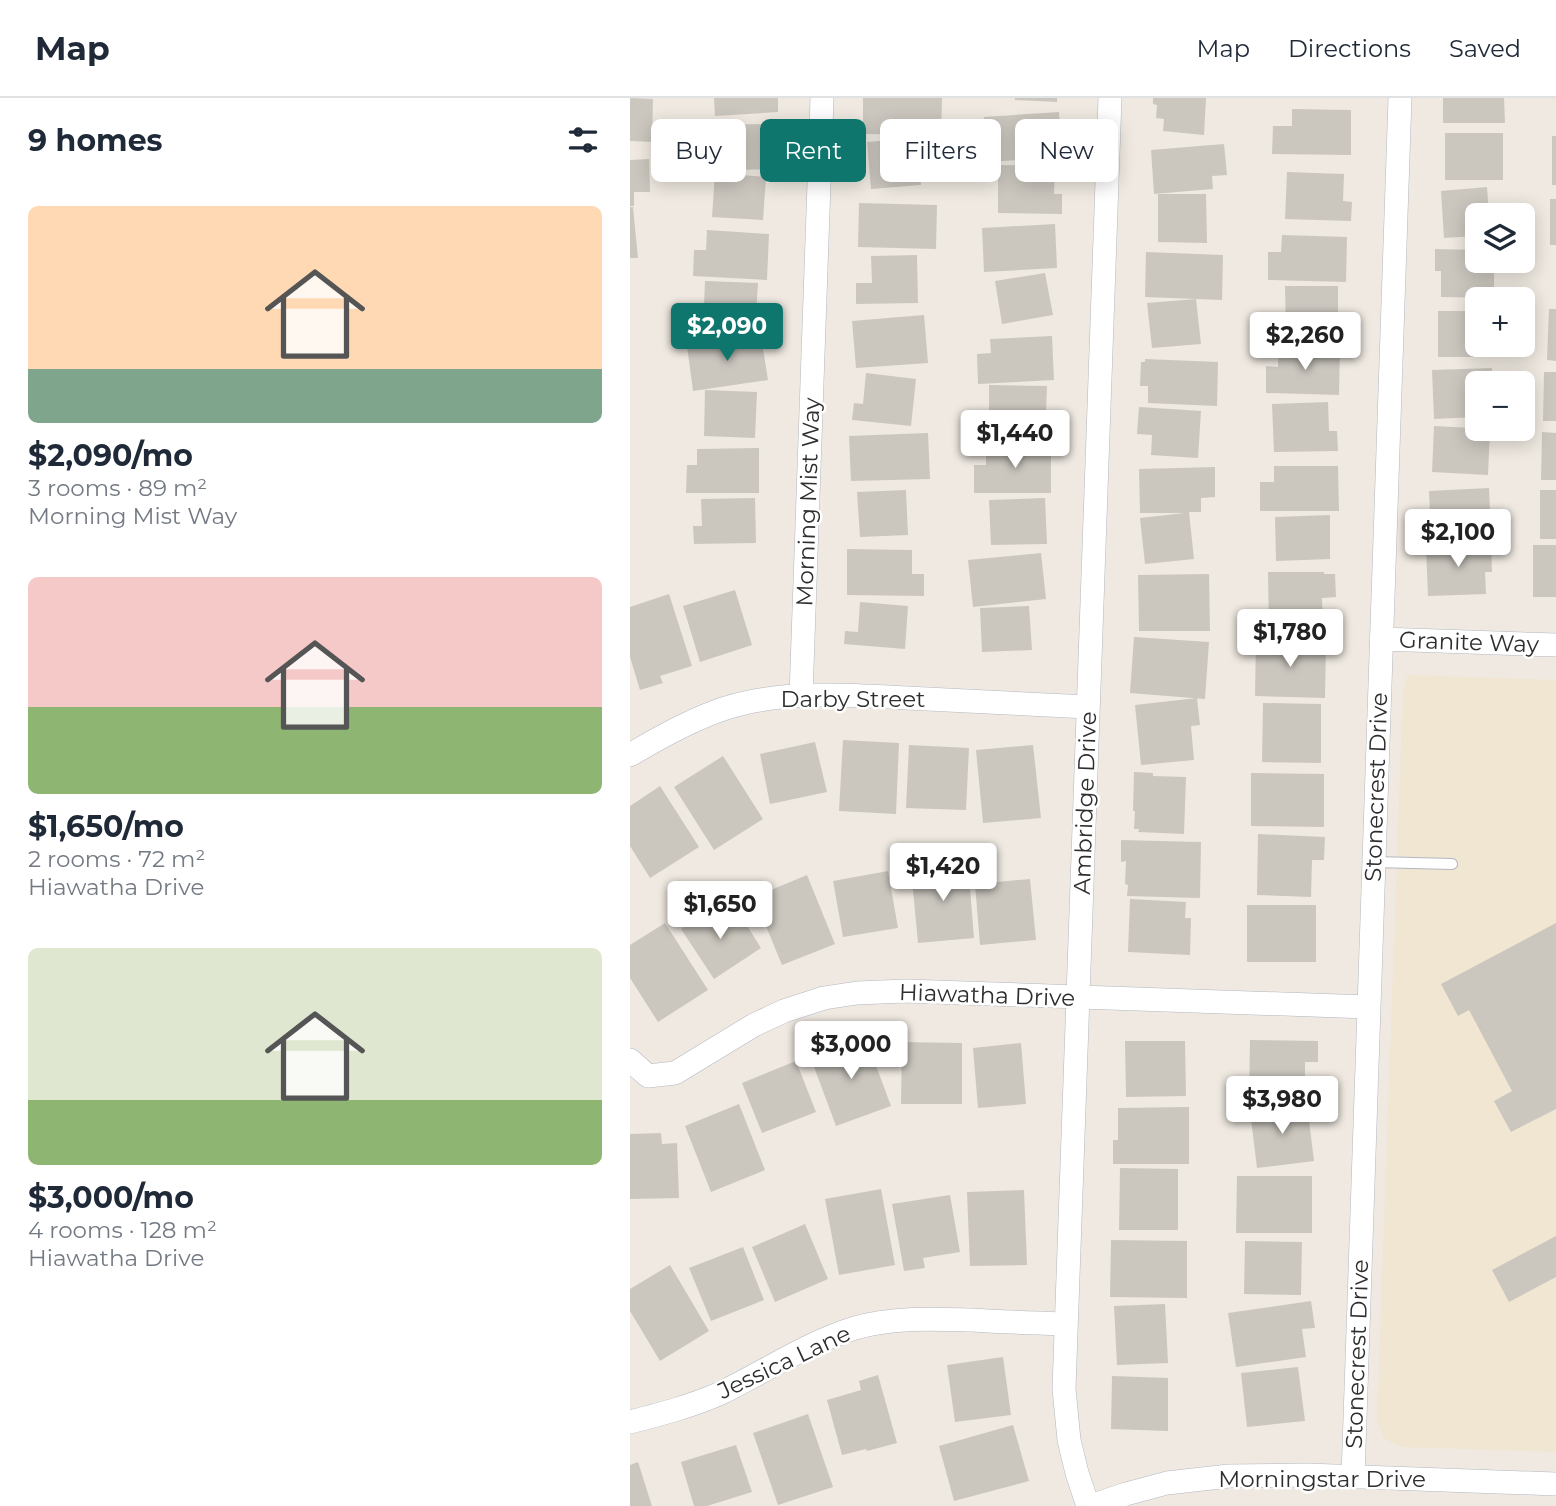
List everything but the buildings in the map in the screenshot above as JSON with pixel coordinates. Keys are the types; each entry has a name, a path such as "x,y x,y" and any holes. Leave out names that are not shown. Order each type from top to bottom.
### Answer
{"street":[{"name":"Morning Mist Way","path":"801,696 822,98"},
{"name":"Ambridge Drive","path":"1090,1506 1077,1473 1069,1440 1064,1389 1110,98"},
{"name":"Stonecrest Drive","path":"1353,1477 1400,98"},
{"name":"Granite Way","path":"1381,639 1556,645"},
{"name":"Darby Street","path":"630,755 690,722 727,708 801,696 842,695 1088,707"},
{"name":"Hiawatha Drive","path":"630,1060 648,1076 675,1073 754,1025 784,1011 824,998 857,993 906,991 1369,1007"},
{"name":"Jessica Lane","path":"630,1422 667,1413 718,1394 830,1336 858,1327 892,1320 924,1319 1066,1324"},
{"name":"Morningstar Drive","path":"1090,1506 1167,1483 1229,1476 1307,1475 1556,1484"}],"lane":[{"path":"1374,862 1452,864"}],"shaded area":[{"path":"1408,675 1556,680 1556,1452 1402,1447 1384,1439 1377,1421 1403,690"}]}
